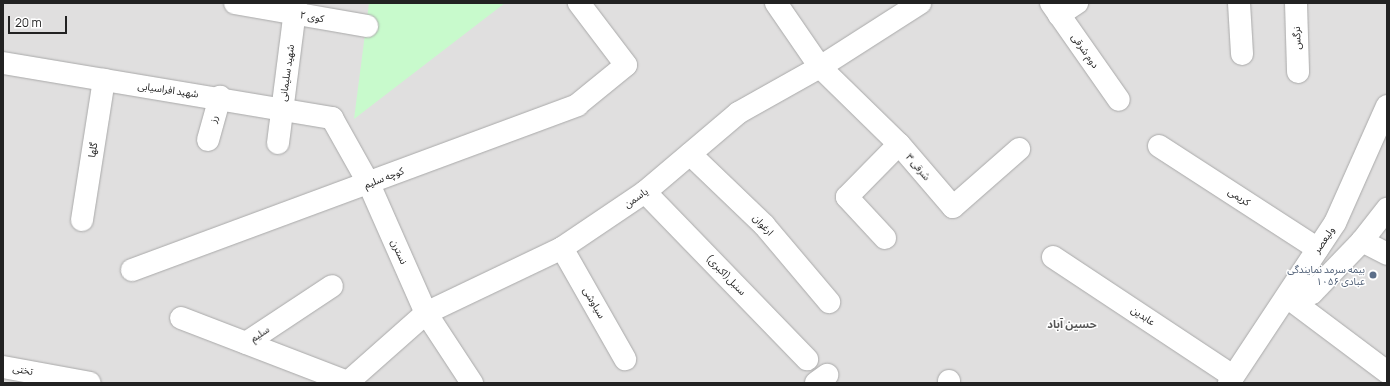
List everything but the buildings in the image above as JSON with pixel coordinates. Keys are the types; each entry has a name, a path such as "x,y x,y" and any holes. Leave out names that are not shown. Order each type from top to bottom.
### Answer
{"street":[{"name":"کوی ۲","path":"235,3 296,8 366,26"},
{"name":"کوچه سلیم","path":"132,270 369,184 577,104 626,65 579,3"},
{"name":"۳ شرقی","path":"776,3 820,68 899,144 953,207 1019,149"},
{"name":"یاسمن","path":"348,382 426,313 562,248 645,192 738,113 820,68 920,3"},
{"path":"1055,9 1077,3"},
{"path":"1239,3 1242,54"},
{"name":"نرگس","path":"1296,3 1298,72"},
{"name":"شهید سلیمانی","path":"278,143 296,8"},
{"name":"دوم شرقی","path":"1055,9 1119,100"},
{"name":"شهید افراسیابی","path":"3,62 104,80 220,97 332,118"},
{"name":"گلها","path":"82,220 104,80"},
{"name":"رز","path":"208,140 220,97"},
{"name":"ولیعصر","path":"1231,379 1335,223 1387,106"},
{"name":"نسترن","path":"332,118 369,184 426,313 472,383"},
{"path":"885,238 847,197 899,144"},
{"name":"کریمی","path":"1159,146 1318,249"},
{"name":"ارغوان","path":"690,154 764,225 829,302"},
{"name":"سنبل(اکبری)","path":"645,192 807,359"},
{"path":"1287,297 1312,293 1362,241 1387,209"},
{"path":"1362,241 1387,254"},
{"name":"سیاوشی","path":"562,248 625,359"},
{"name":"عابدین","path":"1053,257 1231,379"},
{"name":"سلیم","path":"181,318 246,343 332,286"},
{"path":"1287,297 1387,372"},
{"path":"246,343 348,382"},
{"name":"تختی","path":"6,362 90,383"}],"shaded area":[{"path":"3,3 1387,3 1387,383 3,383"}],"green space":[{"path":"369,3 505,3 354,119"}],"place":[{"name":"بیمه سرمد نمایندگی ۱۰۵۶ عبادی","path":"1373,275"}],"district":[{"name":"حسین آباد","path":"1072,324"}]}
